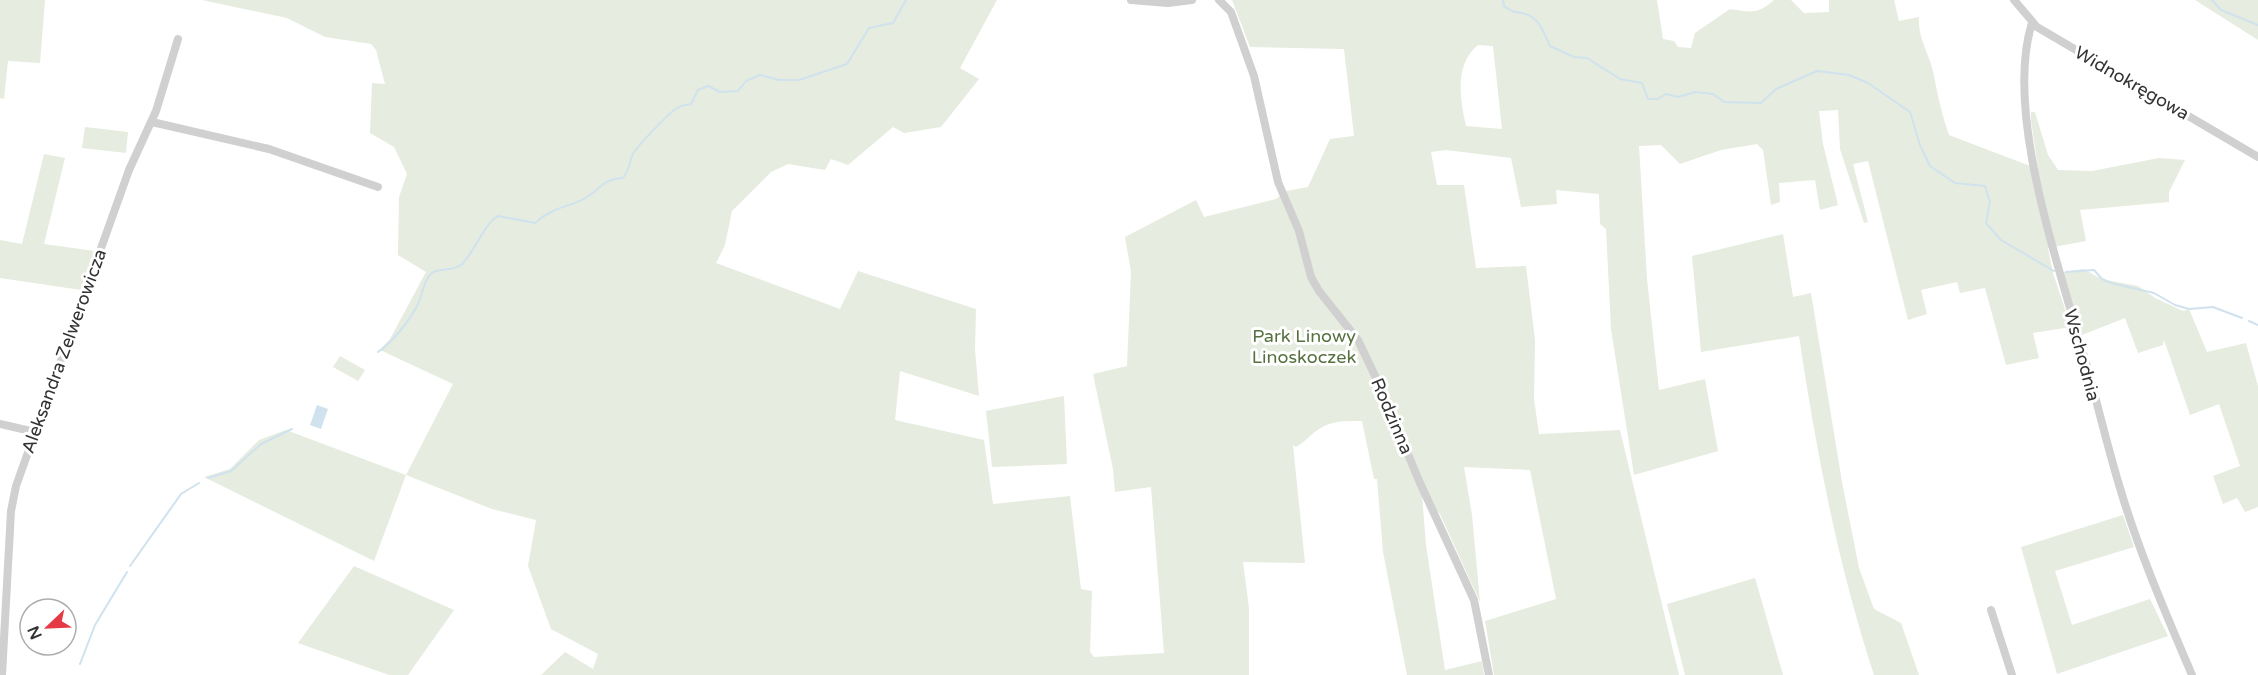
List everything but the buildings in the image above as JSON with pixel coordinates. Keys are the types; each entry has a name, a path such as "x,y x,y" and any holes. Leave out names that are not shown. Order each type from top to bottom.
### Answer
{"street":[{"path":"1131,0 1168,3 1192,0"},
{"name":"Rodzinna","path":"1219,0 1231,12 1254,76 1278,183 1299,231 1311,277 1319,291 1358,340 1376,378 1420,483 1474,600 1489,675"},
{"name":"Widnokręgowa","path":"2013,0 2032,23 2091,61 2258,157"},
{"name":"Wschodnia","path":"2032,23 2026,45 2024,98 2040,191 2056,263 2121,490 2158,594 2192,675"},
{"name":"Aleksandra Zelwerowicza","path":"2,675 11,511 18,479 129,170 152,122 178,39"},
{"path":"152,122 269,149 378,187"},
{"path":"0,424 35,432"},
{"path":"1991,610 2012,675"}],"green space":[{"path":"0,0 45,0 40,63 8,61 4,99 0,98"},
{"name":"Park Linowy Linoskoczek","path":"202,0 997,0 960,68 979,79 941,127 904,133 893,127 848,165 831,159 825,170 788,164 771,172 732,211 725,245 716,263 840,309 858,271 976,309 975,350 979,396 900,371 895,420 984,440 993,504 1070,496 1081,589 1092,591 1090,652 1094,657 1164,653 1151,487 1115,492 1113,469 1093,374 1127,366 1131,272 1125,237 1196,200 1204,217 1276,199 1286,191 1308,187 1330,139 1354,136 1344,49 1250,47 1232,0 1657,0 1663,39 1674,41 1678,47 1691,48 1695,33 1730,9 1754,11 1774,0 1791,0 1804,13 1829,12 1829,0 1894,0 1899,21 1919,17 1922,40 1949,135 2038,169 2031,120 2031,112 2035,112 2048,155 2058,170 2092,171 2159,158 2185,160 2169,192 2169,202 2080,210 2086,241 2048,248 2053,273 2071,327 2033,333 2039,358 2006,365 1985,288 1960,293 1957,282 1921,290 1927,314 1908,320 1868,161 1853,164 1868,222 1864,223 1840,149 1838,110 1819,111 1823,144 1838,205 1820,210 1815,180 1779,183 1780,202 1771,205 1763,150 1757,144 1721,150 1680,164 1661,145 1639,146 1647,279 1659,390 1705,379 1718,451 1634,475 1611,329 1606,229 1600,224 1599,194 1556,190 1557,204 1521,207 1511,158 1446,150 1431,152 1437,185 1464,185 1476,268 1526,266 1535,340 1534,399 1539,434 1620,430 1679,675 1494,675 1485,621 1556,599 1530,470 1464,467 1472,515 1480,602 1440,514 1422,495 1426,545 1445,670 1482,661 1484,675 1407,675 1383,552 1377,479 1374,479 1362,421 1356,421 1329,424 1296,447 1293,445 1305,563 1243,562 1249,608 1249,675 541,675 565,652 593,669 598,654 551,629 528,566 536,520 492,509 406,475 453,384 380,350 390,339 426,272 398,255 399,197 407,174 394,147 370,133 372,83 385,84 376,50 371,44 325,37 287,18","holes":["1478,45 1493,46 1502,129 1466,126 1461,94 1465,62"]},
{"path":"2195,0 2258,0 2258,40"},
{"path":"85,127 128,132 126,153 82,148"},
{"path":"44,154 65,158 44,244 95,251 81,290 0,278 0,240 22,244"},
{"path":"1783,234 1793,297 1811,293 1842,482 1859,568 1874,609 1901,623 1919,675 1874,675 1849,592 1829,507 1799,336 1701,352 1692,256"},
{"path":"2084,269 2101,279 2138,286 2155,298 2183,311 2189,309 2207,352 2246,343 2258,386 2258,507 2245,512 2237,498 2223,504 2213,476 2240,466 2219,404 2190,415 2164,340 2163,345 2138,353 2125,318 2082,335 2063,272"},
{"path":"340,356 365,370 358,381 333,367"},
{"path":"1064,396 1067,464 992,467 986,411"},
{"path":"286,430 406,475 374,561 204,477 230,469 259,440"},
{"path":"2123,515 2134,547 2055,571 2072,625 2150,599 2168,636 2057,674 2021,547"},
{"path":"354,566 454,610 408,675 389,675 298,643"},
{"path":"1755,578 1783,675 1685,675 1667,604"}],"water":[{"path":"317,405 328,409 321,429 310,425"}],"waterway":[{"path":"378,352 395,337 409,319 419,302 429,276 436,271 458,267 462,264 488,225 498,216 535,223 550,212 590,195 608,181 623,178 639,146 673,111 680,106 691,104 698,90 708,86 720,92 738,91 746,81 760,75 779,80 799,80 847,64 869,28 893,23 906,0"},
{"path":"1503,0 1504,6 1537,21 1550,46 1574,57 1587,58 1620,79 1642,83 1648,99 1658,99 1666,94 1678,97 1695,92 1713,94 1724,102 1761,103 1776,89 1817,71 1849,75 1868,83 1910,112 1920,145 1930,166 1955,183 1985,186 1990,202 1986,223 2001,240 2054,271"},
{"path":"2212,0 2221,10 2258,25"},
{"path":"2066,272 2094,270 2102,279 2111,283 2154,293 2175,305 2189,309 2213,307 2242,318"},
{"path":"2249,321 2258,325"},
{"path":"208,478 231,471 261,444 292,429"},
{"path":"130,566 181,494 199,483"},
{"path":"80,664 95,625 127,572"}]}
